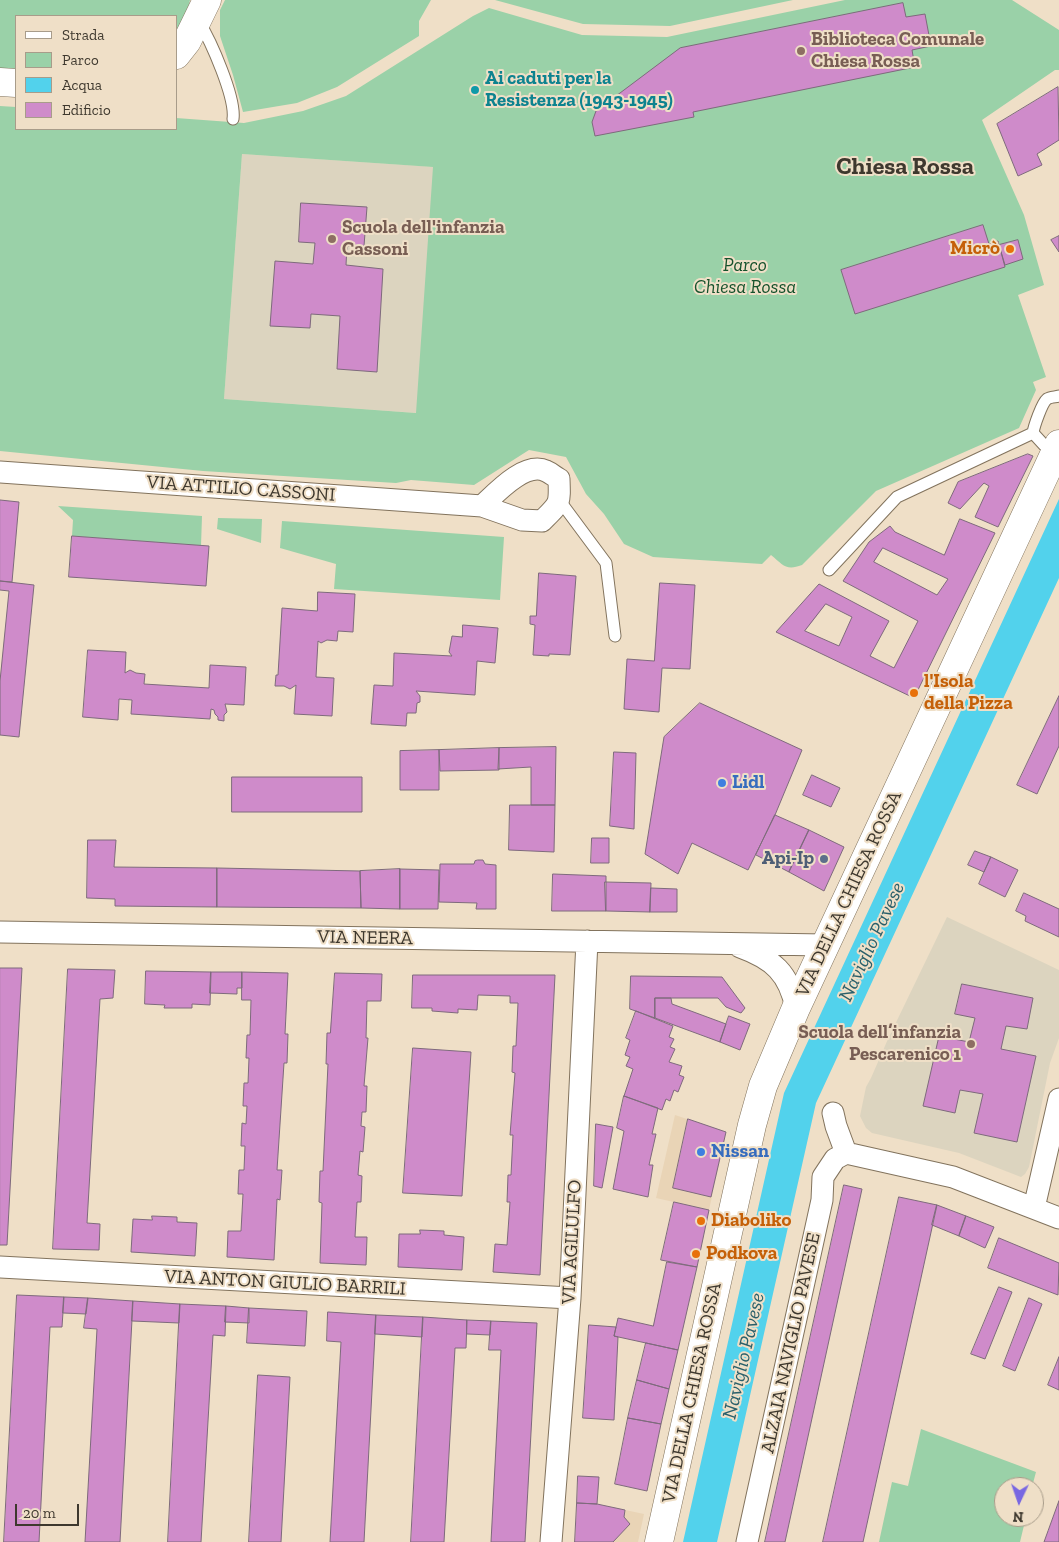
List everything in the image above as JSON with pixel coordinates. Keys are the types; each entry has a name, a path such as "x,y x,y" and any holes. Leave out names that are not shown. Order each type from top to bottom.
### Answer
{"main road":[{"path":"178,53 188,41 203,10"},
{"path":"0,82 15,83"},
{"name":"VIA DELLA CHIESA ROSSA","path":"659,1542 752,1125 763,1086 796,1008 1057,447"}],"street":[{"path":"482,506 508,482 525,471 544,469 559,479 560,501"},
{"name":"VIA ATTILIO CASSONI","path":"0,472 482,506 522,520 542,521 555,509 560,501"},
{"name":"VIA NEERA","path":"0,932 825,945"},
{"name":"VIA AGILULFO","path":"551,1542 570,1298 587,942"},
{"name":"VIA NEERA","path":"731,944 759,954 773,965 788,982 796,1008"},
{"path":"1034,1208 1059,1099"},
{"path":"833,1113 846,1153 953,1177 1059,1218"},
{"name":"ALZAIA NAVIGLIO PAVESE","path":"747,1542 822,1200 823,1177 835,1159 846,1153"},
{"name":"VIA ANTON GIULIO BARRILI","path":"0,1267 570,1298"}],"lane":[{"path":"203,10 205,32 232,102 233,119"},
{"path":"1033,433 1044,404 1048,399 1059,396"},
{"path":"1033,433 1044,445 1057,447"},
{"path":"829,570 897,497 1033,433"},
{"path":"560,501 606,563 615,636"}],"shaded area":[{"name":"Scuola dell'infanzia Cassoni","path":"242,154 434,167 417,413 224,399"},
{"name":"Scuola dell’infanzia Pescarenico 1","path":"947,917 1059,970 1059,1038 1050,1063 1029,1167 1021,1177 959,1153 872,1133 866,1128 860,1116 866,1087"},
{"path":"675,1115 726,1132 709,1210 656,1198"},
{"path":"577,1503 597,1504 644,1514 638,1542 575,1542"}],"green space":[{"path":"0,0 190,0 187,13 178,31 178,15 15,15 15,76 0,74"},
{"path":"225,0 431,0 419,21 419,36 337,87 297,103 243,112 220,36 220,10"},
{"path":"495,0 793,0 670,26 583,24"},
{"name":"Parco Chiesa Rossa","path":"845,0 1012,0 1059,30 1059,70 1055,70 982,120 1024,215 1044,285 1018,295 1046,377 1033,382 1036,390 1019,428 876,491 802,565 797,567 785,566 771,555 762,564 653,557 624,544 604,514 586,494 566,457 529,450 474,485 411,480 396,483 203,471 0,451 0,106 15,107 15,130 178,130 178,118 244,123 303,111 346,96 473,16 489,8 582,35 667,37","holes":["242,154 433,167 416,413 224,399"]},
{"path":"58,506 202,516 201,546 72,536 73,520"},
{"path":"218,518 262,519 261,543 217,529"},
{"path":"282,521 504,537 500,600 334,589 336,564 280,548"},
{"path":"921,1429 1036,1472 1035,1477 994,1477 994,1527 1024,1527 1020,1542 879,1542 892,1482 908,1486"}],"water":[{"name":"Naviglio Pavese","path":"1059,499 1059,578 816,1103 717,1542 683,1542 784,1093"}],"building":[{"path":"903,3 906,17 925,14 931,46 912,50 915,67 693,112 694,117 595,136 592,122 596,111 680,48"},
{"path":"1058,87 1059,140 1037,154 1042,165 1018,176 997,124"},
{"path":"301,203 367,207 364,246 347,246 346,265 383,269 377,372 337,369 340,316 311,314 310,328 270,326 275,261 313,264 315,243 299,242"},
{"path":"983,225 989,244 998,241 1005,267 855,314 841,270"},
{"path":"1059,236 1059,252 1051,240"},
{"path":"1018,240 1023,259 1005,265 999,245"},
{"path":"1028,454 1033,456 998,527 975,517 989,486 984,483 960,509 948,503 958,482"},
{"path":"0,500 19,502 12,582 0,581"},
{"path":"960,519 995,533 914,698 776,632 819,584 889,621 870,656 894,668 918,621 843,581 869,542 890,526 895,532 944,555","holes":["883,548 948,579 937,595 874,562","826,604 852,617 839,646 805,631"]},
{"path":"72,536 209,546 206,586 69,577"},
{"path":"539,573 576,576 570,655 533,655 535,625 530,624 530,616 536,616"},
{"path":"0,581 34,585 19,737 0,735 0,681 9,591 0,590"},
{"path":"660,583 695,585 690,669 662,668 659,712 624,709 627,659 654,661"},
{"path":"318,592 355,594 353,632 338,631 337,641 327,640 321,643 318,641 316,677 334,678 332,716 294,714 296,685 290,689 284,686 275,686 276,675 278,675 282,608 317,611"},
{"path":"463,625 498,628 495,663 477,661 475,695 416,691 420,696 420,702 417,703 416,713 407,713 406,726 371,724 374,685 393,686 394,653 452,656 449,652 452,636 462,637"},
{"path":"88,650 126,652 125,673 130,670 145,674 144,684 209,688 210,665 246,667 244,705 225,704 227,712 224,715 224,721 218,720 214,710 211,709 210,719 131,714 132,700 119,699 118,720 83,717"},
{"path":"1059,696 1059,746 1037,794 1017,785"},
{"name":"Lidl","path":"700,703 802,750 775,815 748,870 692,843 678,874 645,854 664,737"},
{"path":"556,747 555,805 531,805 531,767 498,769 499,748"},
{"path":"499,748 499,770 440,771 439,750"},
{"path":"439,750 439,790 400,790 400,751"},
{"path":"614,752 636,753 634,829 610,826"},
{"path":"812,775 840,788 831,807 803,795"},
{"path":"232,777 362,777 362,812 232,812"},
{"path":"510,805 555,805 554,852 509,850"},
{"path":"775,815 809,830 789,872 756,855"},
{"path":"809,830 844,847 824,891 789,872"},
{"path":"592,838 609,838 609,863 591,863"},
{"path":"88,840 116,840 114,867 217,868 217,907 115,906 115,899 87,898"},
{"path":"975,851 991,857 984,872 968,865"},
{"path":"991,857 1018,870 1005,897 979,884"},
{"path":"478,860 483,860 485,864 496,865 496,909 476,909 477,903 439,902 440,864 474,864"},
{"path":"217,868 360,871 361,908 217,907"},
{"path":"400,869 400,909 361,908 360,871"},
{"path":"400,869 439,870 438,909 400,909"},
{"path":"553,874 606,876 606,911 552,911"},
{"path":"605,882 651,883 650,912 606,911"},
{"path":"651,888 677,889 677,912 650,912"},
{"path":"1024,893 1059,909 1059,937 1025,921 1026,916 1016,911"},
{"path":"0,968 22,968 7,1245 0,1245"},
{"path":"68,969 115,970 113,998 100,999 87,1223 100,1224 99,1250 53,1249"},
{"path":"146,971 211,972 210,1005 192,1004 192,1008 164,1008 165,1005 145,1004"},
{"path":"211,972 242,972 242,988 237,988 237,994 210,993"},
{"path":"242,972 288,973 285,1034 288,1034 287,1063 284,1063 277,1170 282,1170 280,1200 277,1199 274,1260 227,1257 228,1231 241,1231 243,1194 238,1194 239,1170 244,1170 245,1146 241,1146 242,1123 246,1124 247,1106 243,1106 244,1083 248,1083 249,1058 246,1058 247,1035 250,1035 251,1000 242,1000"},
{"path":"335,973 382,974 381,1001 367,1001 366,1038 368,1038 364,1086 367,1086 366,1112 362,1112 361,1126 365,1127 363,1152 360,1151 358,1175 362,1176 361,1202 357,1202 355,1237 367,1237 366,1265 320,1263 322,1203 319,1202 320,1171 323,1171 328,1064 326,1064 327,1033 330,1033"},
{"path":"413,975 555,975 540,1275 493,1272 495,1244 507,1245 510,1202 507,1202 508,1175 511,1175 513,1135 510,1135 515,1073 512,1072 513,1046 516,1046 518,1003 510,1003 510,996 478,995 477,1010 458,1009 458,1013 432,1011 432,1008 412,1008"},
{"path":"631,976 722,977 745,1008 741,1013 726,1007 718,998 655,998 655,1018 630,1009"},
{"path":"962,984 1033,998 1027,1029 1006,1026 1001,1049 1036,1056 1017,1142 974,1133 983,1094 960,1090 955,1113 923,1106 939,1036 969,1042 975,1018 955,1014"},
{"path":"655,998 671,998 672,1004 726,1024 720,1042 655,1018"},
{"path":"636,1011 673,1026 669,1037 674,1039 670,1047 675,1049 669,1062 682,1066 679,1075 684,1077 678,1092 674,1090 670,1101 666,1099 662,1110 624,1096 633,1069 626,1066 630,1057 625,1055 630,1040 626,1038"},
{"path":"729,1016 750,1024 740,1050 720,1042"},
{"path":"413,1048 471,1052 462,1196 403,1193"},
{"path":"624,1096 658,1108 652,1134 656,1134 649,1165 653,1165 648,1197 613,1189 624,1131 617,1128"},
{"path":"688,1119 726,1132 711,1197 673,1188"},
{"path":"596,1124 613,1127 602,1188 594,1186"},
{"path":"844,1185 862,1189 785,1542 765,1542"},
{"path":"899,1197 937,1205 863,1542 823,1542"},
{"path":"674,1202 709,1210 697,1267 661,1260"},
{"path":"937,1205 966,1216 959,1236 932,1225"},
{"path":"152,1216 177,1217 177,1222 197,1223 195,1256 131,1252 133,1219 152,1220"},
{"path":"966,1216 994,1227 985,1248 959,1236"},
{"path":"420,1230 444,1231 444,1235 464,1237 462,1270 398,1267 399,1234 420,1234"},
{"path":"999,1238 1059,1263 1058,1295 988,1268"},
{"path":"667,1262 697,1267 678,1350 614,1336 618,1318 653,1326"},
{"path":"999,1287 1012,1292 985,1359 971,1354"},
{"path":"17,1295 64,1297 62,1327 50,1327 39,1542 4,1542"},
{"path":"64,1297 88,1298 86,1314 63,1313"},
{"path":"88,1298 133,1301 120,1542 85,1542 97,1329 84,1328"},
{"path":"1029,1298 1042,1304 1015,1371 1003,1366"},
{"path":"133,1301 180,1304 179,1323 132,1321"},
{"path":"180,1304 226,1306 225,1336 213,1335 201,1542 168,1542"},
{"path":"226,1306 249,1308 249,1323 225,1322"},
{"path":"249,1308 307,1311 305,1346 247,1343"},
{"path":"328,1312 376,1315 364,1542 330,1542 341,1342 327,1341"},
{"path":"376,1315 423,1317 422,1337 375,1334"},
{"path":"423,1317 467,1320 466,1348 455,1348 444,1542 411,1542"},
{"path":"467,1320 491,1321 490,1335 467,1334"},
{"path":"491,1321 537,1323 525,1542 491,1542 501,1350 489,1350"},
{"path":"589,1325 616,1327 614,1336 618,1337 614,1420 583,1418"},
{"path":"646,1343 678,1350 669,1389 637,1380"},
{"path":"1059,1357 1059,1390 1048,1385"},
{"path":"258,1375 290,1377 281,1542 249,1542"},
{"path":"637,1380 669,1389 661,1424 628,1418"},
{"path":"628,1418 661,1424 647,1491 615,1484"},
{"path":"578,1476 599,1477 597,1504 577,1503"},
{"path":"1059,1501 1059,1542 1044,1542 1048,1531"},
{"path":"577,1503 597,1504 625,1510 624,1517 630,1524 613,1542 575,1542"}],"place":[{"name":"Biblioteca Comunale Chiesa Rossa","path":"801,51"},
{"name":"Ai caduti per la Resistenza (1943-1945)","path":"475,90"},
{"name":"Scuola dell'infanzia Cassoni","path":"332,239"},
{"name":"Micrò","path":"1010,249"},
{"name":"l'Isola della Pizza","path":"914,693"},
{"name":"Lidl","path":"722,783"},
{"name":"Api-Ip","path":"824,859"},
{"name":"Scuola dell’infanzia Pescarenico 1","path":"971,1044"},
{"name":"Nissan","path":"701,1152"},
{"name":"Diaboliko","path":"701,1221"},
{"name":"Podkova","path":"696,1254"}],"district":[{"name":"Chiesa Rossa","path":"905,167"}]}
